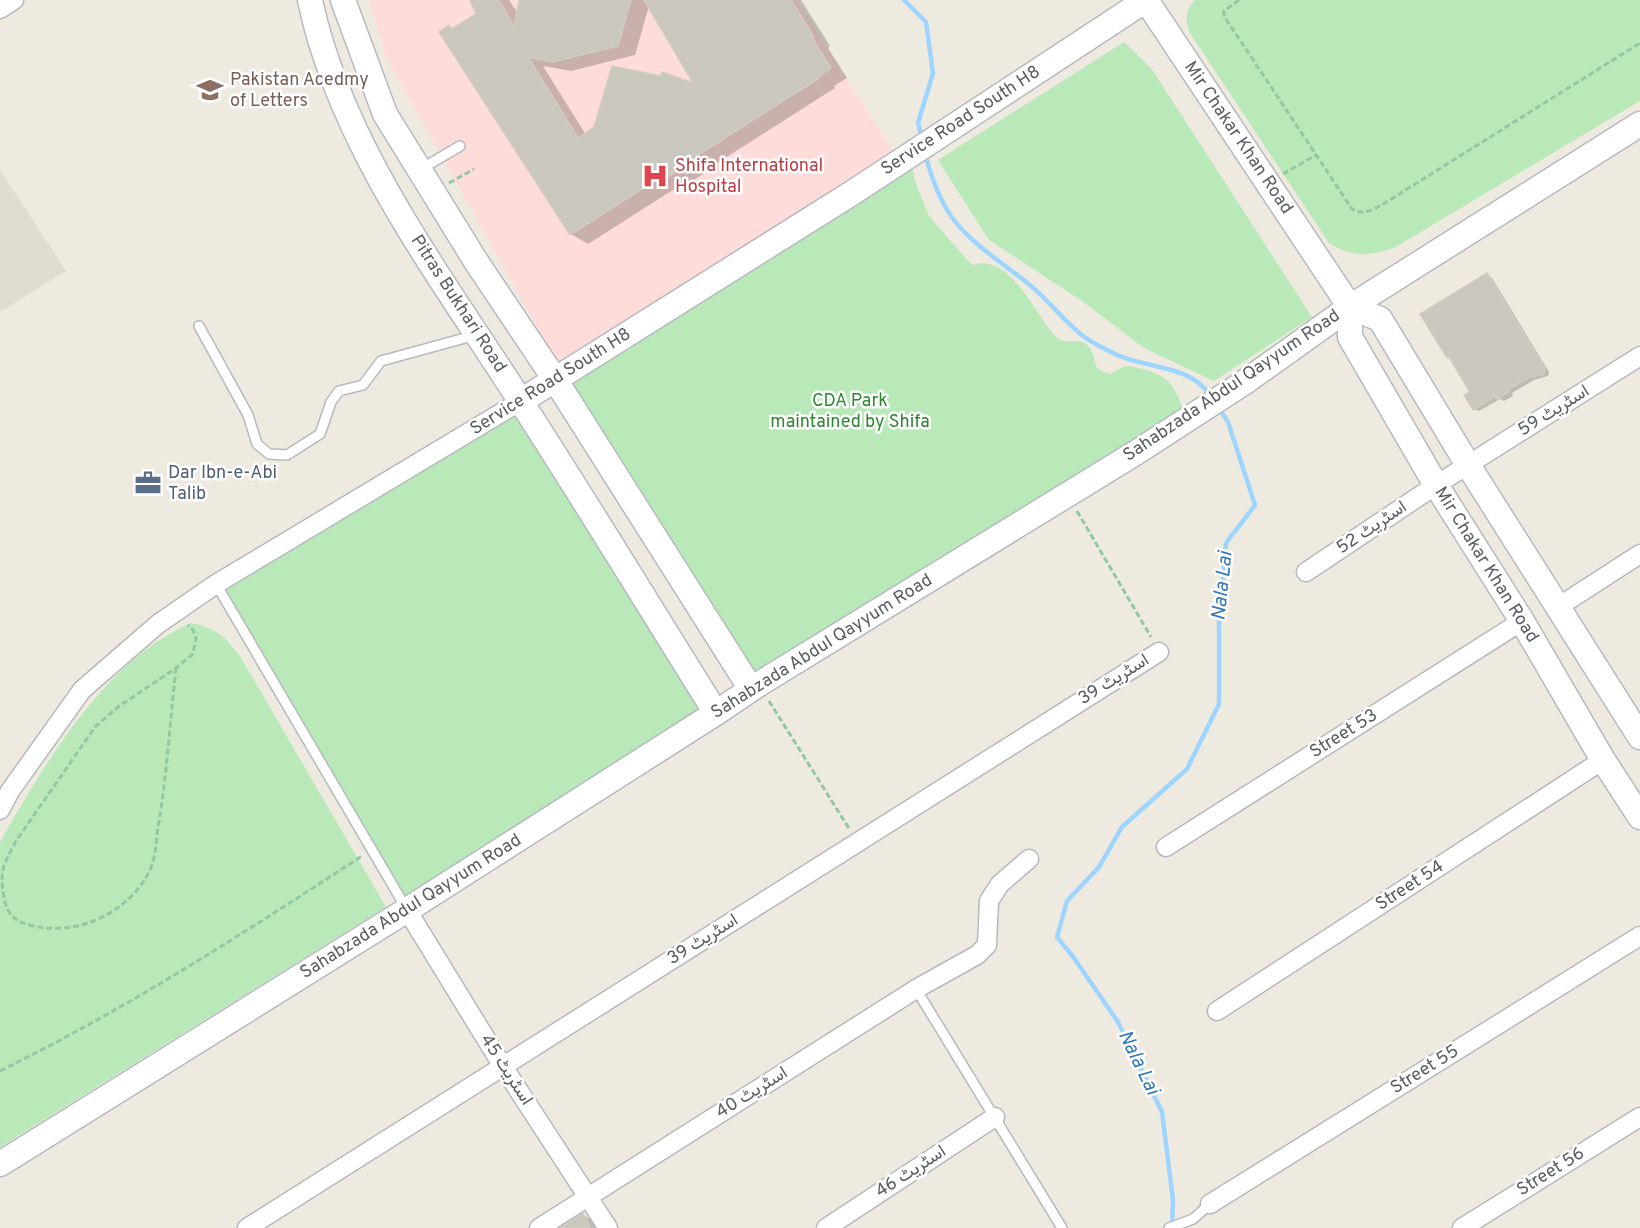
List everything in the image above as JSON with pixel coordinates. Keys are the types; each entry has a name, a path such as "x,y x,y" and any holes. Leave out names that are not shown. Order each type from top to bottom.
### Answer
{"street":[{"path":"0,9 14,0"},
{"name":"Pitras Bukhari Road","path":"310,0 335,83 392,201 521,401 716,713"},
{"path":"343,0 385,114 477,263 755,686"},
{"name":"Service Road South H8","path":"0,810 10,791 82,690 158,624 216,584 556,381 852,193 1146,0"},
{"name":"Mir Chakar Khan Road","path":"1146,0 1350,307 1350,337 1436,486 1522,621 1603,760 1640,818"},
{"name":"Sahabzada Abdul Qayyum Road","path":"0,1164 407,910 755,686 1137,452 1245,381 1350,307 1640,124"},
{"path":"1350,307 1380,320 1468,465 1640,737"},
{"name":"اسٹریٹ 59","path":"1468,465 1640,356"},
{"name":"اسٹریٹ 52","path":"1306,572 1468,465"},
{"path":"1558,607 1640,554"},
{"name":"Street 53","path":"1166,847 1522,621"},
{"name":"اسٹریٹ 39","path":"247,1228 1159,652"},
{"name":"Street 54","path":"1217,1011 1603,760"},
{"name":"اسٹریٹ 40","path":"539,1228 916,988 977,955 987,945 988,901 1000,884 1029,859"},
{"name":"اسٹریٹ 45","path":"407,910 502,1065 608,1228"},
{"name":"Street 55","path":"1210,1204 1640,936"},
{"name":"اسٹریٹ 46","path":"826,1228 995,1117"},
{"name":"Street 56","path":"1462,1228 1640,1117"}],"lane":[{"path":"419,170 460,146"},
{"path":"199,326 248,415 257,444 269,454 287,455 320,434 331,402 339,391 363,385 381,361 478,334"},
{"path":"216,584 407,910"},
{"path":"916,988 1062,1228"},
{"path":"1169,1228 1193,1219 1210,1204"}],"path":[{"path":"1239,0 1224,10 1224,16 1352,209 1360,212 1367,212 1385,203 1640,43"},
{"path":"1269,183 1317,155"},
{"path":"433,192 474,169"},
{"path":"1066,494 1159,652"},
{"path":"176,668 162,805 151,869 134,894 121,906 83,925 54,929 21,924 14,920 5,906 1,886 3,867 16,841 88,735 118,707 193,654 195,633 188,625"},
{"path":"755,686 858,843"},
{"path":"0,1071 112,1012 223,946 372,850"}],"shaded area":[{"name":"Shifa International Hospital","path":"369,0 797,0 894,153 557,363 386,57"},
{"path":"0,170 66,271 0,312"}],"green space":[{"path":"1195,0 1640,0 1640,101 1394,248 1368,254 1353,253 1329,243 1190,33 1187,15 1189,7"},
{"path":"1124,42 1151,68 1312,317 1214,381 1144,348 1082,301 989,240 938,160"},
{"name":"CDA Park maintained by Shifa","path":"909,155 916,184 929,216 969,262 973,265 986,264 999,268 1010,277 1021,288 1056,337 1064,341 1081,342 1089,347 1097,368 1112,374 1123,367 1130,366 1161,376 1172,386 1188,419 751,689 556,381"},
{"path":"521,401 716,713 407,910 216,584"},
{"path":"191,623 220,634 240,656 386,907 0,1147 0,842 58,748 105,688 131,662 160,640"}],"building":[{"name":"Shifa International Hospital","path":"470,0 499,0 514,26 519,0 631,0 618,46 553,62 528,57 578,138 594,127 612,66 661,76 662,72 693,83 644,0 791,0 831,68 695,157 697,159 661,181 659,178 570,235 439,32 449,25 452,29 476,14"},
{"path":"1487,273 1545,368 1544,374 1528,378 1507,390 1509,392 1497,399 1495,396 1473,410 1464,395 1470,392 1420,314"},
{"path":"583,1213 590,1228 560,1228"}],"waterway":[{"name":"Nala Lai","path":"904,0 926,22 933,73 918,123 922,138"},
{"name":"Nala Lai","path":"925,152 939,194 959,226 978,245 1037,291 1076,330 1090,341 1127,359 1179,372 1201,385 1210,395"},
{"name":"Nala Lai","path":"1172,1227 1173,1200 1162,1112 1118,1022 1057,937 1067,901 1099,867 1122,827 1187,769 1219,704 1219,623 1226,543 1255,505 1228,422 1218,407"}],"place":[{"name":"Pakistan Acedmy of Letters","path":"210,90"},
{"name":"Shifa International Hospital","path":"655,176"},
{"name":"Dar Ibn-e-Abi Talib","path":"148,483"}]}
